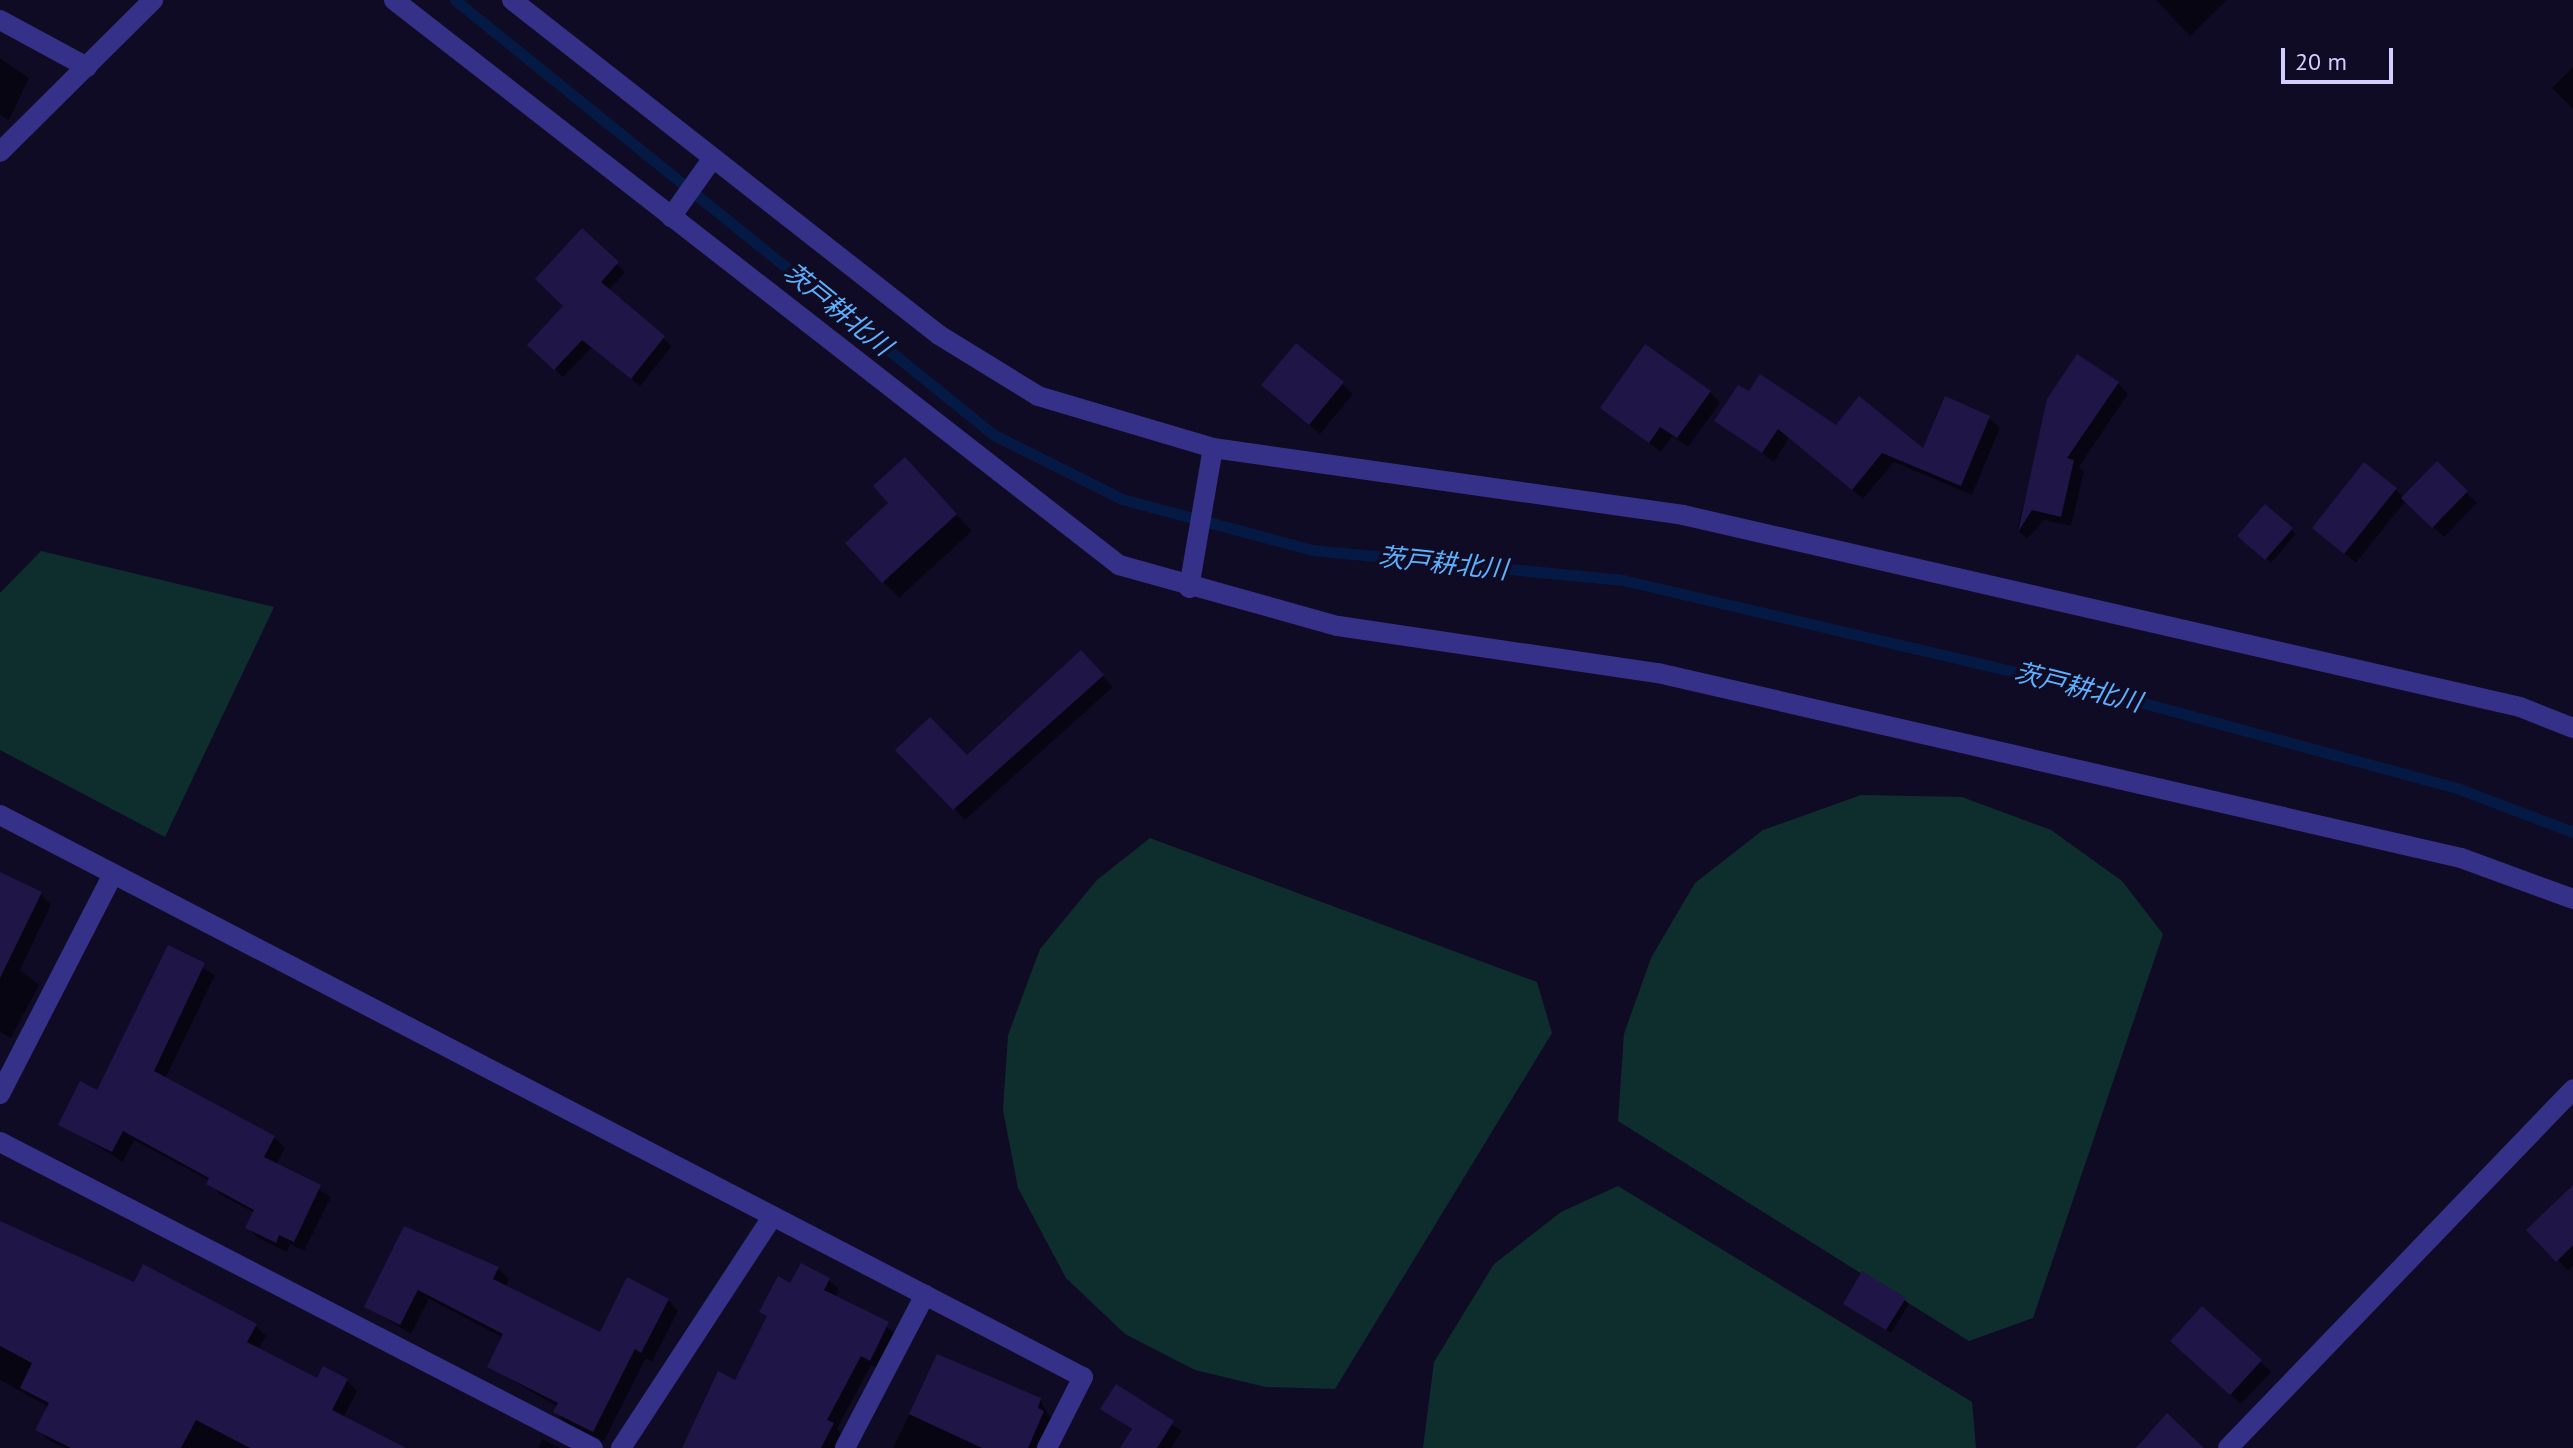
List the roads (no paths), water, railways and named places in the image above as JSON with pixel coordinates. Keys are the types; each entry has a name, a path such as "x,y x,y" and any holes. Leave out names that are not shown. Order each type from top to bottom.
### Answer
{"street":[{"path":"0,152 153,0"},
{"path":"394,0 676,209 1119,565 1189,588 1338,626 1658,673 2461,858 2573,899"},
{"path":"512,0 708,166 939,335 1038,396 1213,448 1683,515 2520,707 2573,728"},
{"path":"0,20 87,67"},
{"path":"676,209 708,166"},
{"path":"1189,588 1195,538 1213,448"},
{"path":"0,815 112,876 1083,1377 1047,1448"},
{"path":"0,1094 112,876"},
{"path":"2228,1448 2573,1089"},
{"path":"0,1142 593,1448"},
{"path":"621,1448 773,1216"},
{"path":"845,1448 925,1295"}],"waterway":[{"name":"茨戸耕北川","path":"455,0 994,435 1122,499 1312,550 1623,580 2118,696 2457,788 2573,832"}]}
